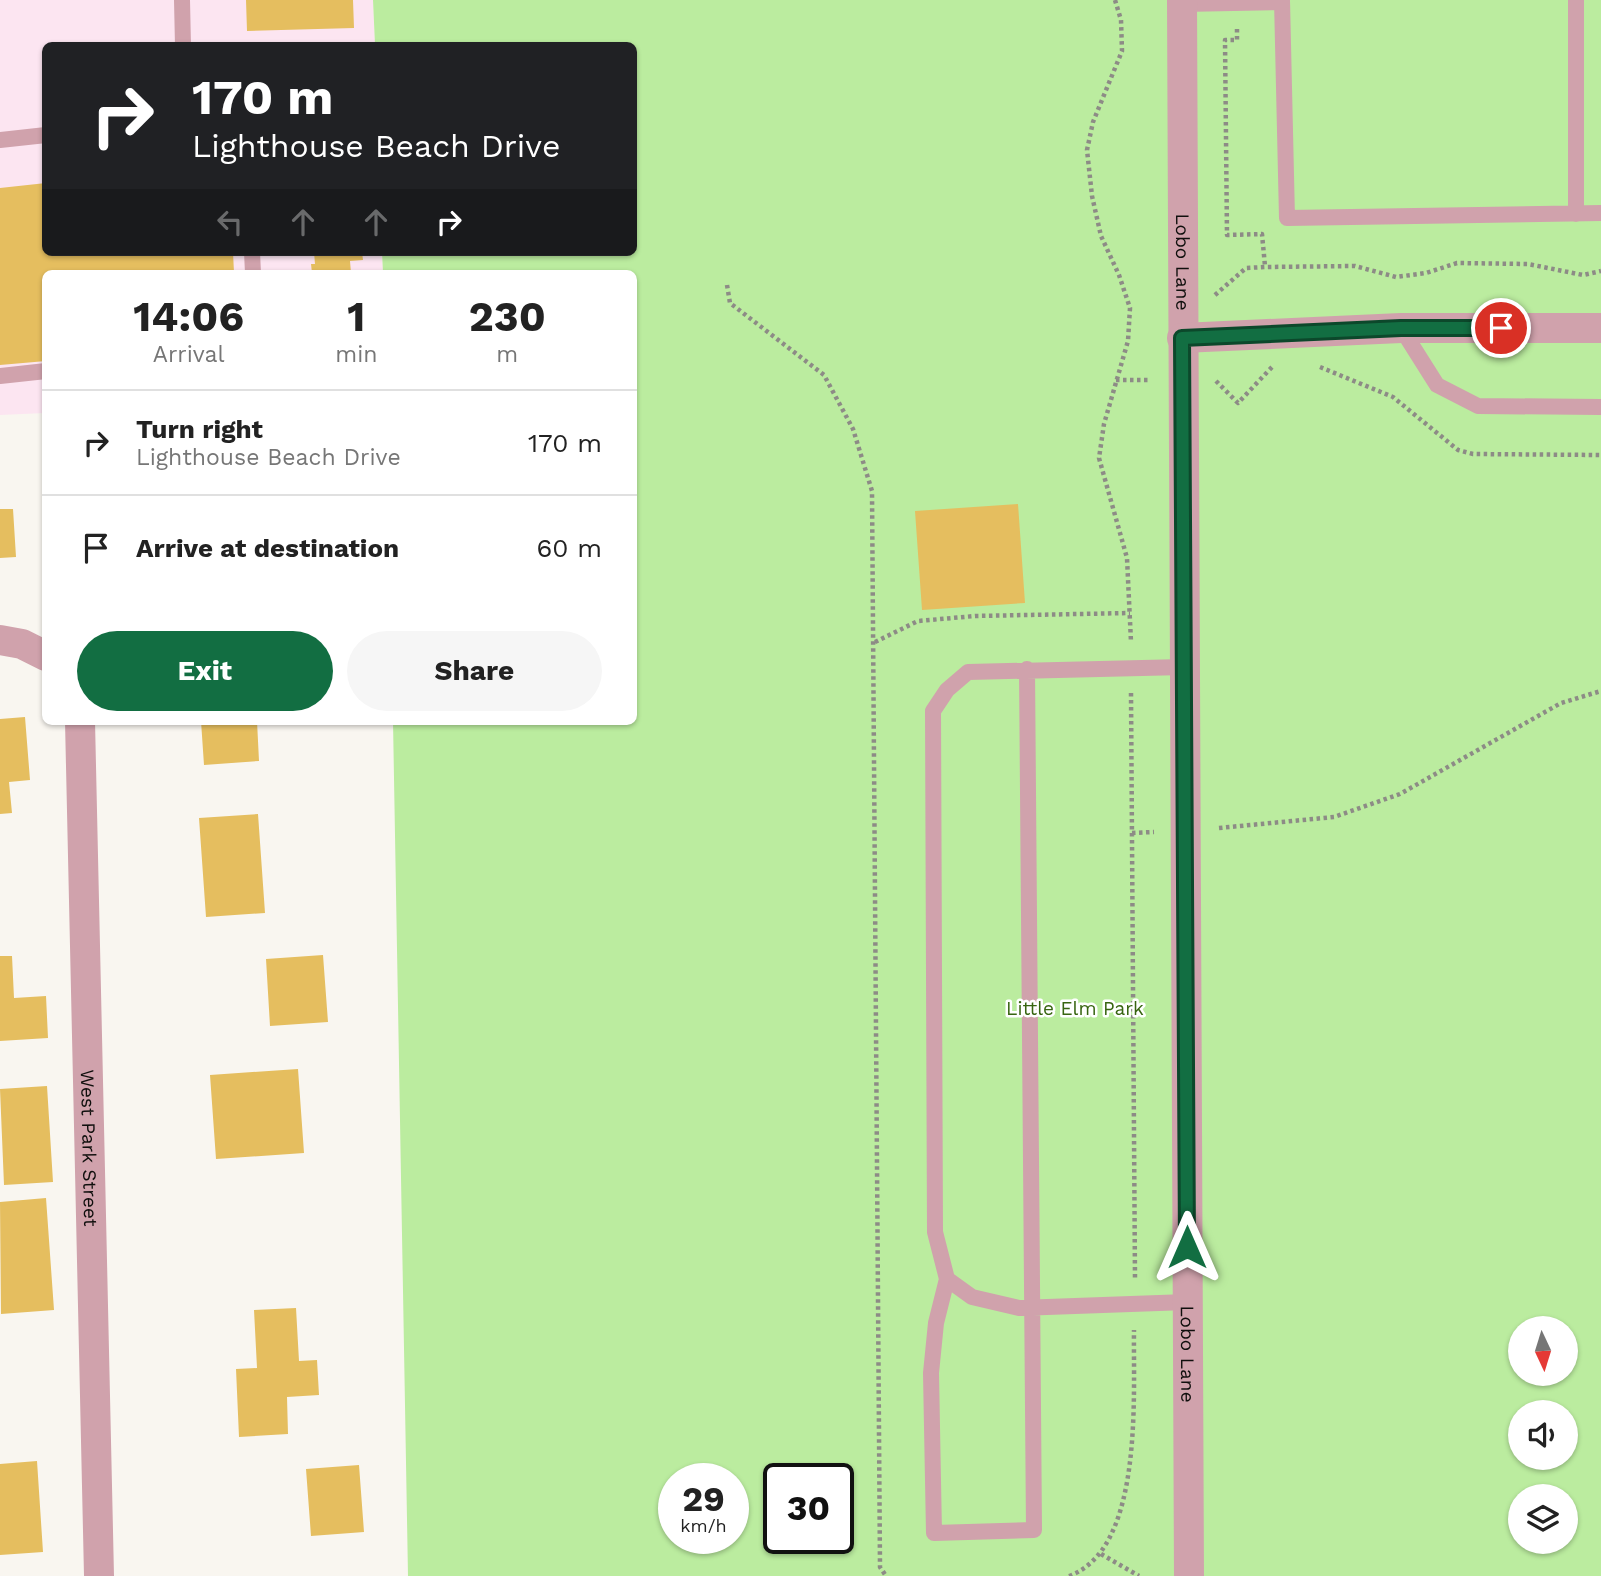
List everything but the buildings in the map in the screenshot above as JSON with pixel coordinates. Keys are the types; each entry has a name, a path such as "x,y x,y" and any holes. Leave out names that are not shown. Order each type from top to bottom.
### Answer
{"street":[{"name":"Lobo Lane","path":"1182,2 1189,1576"},
{"path":"1182,338 1401,328 1601,328"},
{"path":"4,640 22,644 42,654"},
{"name":"West Park Street","path":"80,725 99,1576"}],"lane":[{"path":"181,0 183,42"},
{"path":"1576,0 1576,214"},
{"path":"1182,2 1282,1 1287,218 1601,213"},
{"path":"0,140 42,135"},
{"path":"1401,328 1437,386 1478,406 1601,407"},
{"path":"0,376 42,371"},
{"path":"1027,670 1034,1530 934,1533 931,1373 936,1323 947,1279 935,1232 933,711 947,690 968,672 1027,670 1184,667"},
{"path":"947,1279 972,1297 1019,1308 1187,1302"}],"path":[{"path":"1069,1576 1101,1554 1119,1518 1128,1484 1133,1395 1135,1304 1130,613 1127,558 1099,458 1104,424 1128,341 1130,308 1119,275 1101,236 1092,196 1087,150 1093,122 1122,51 1121,20 1115,0"},
{"path":"1236,3 1237,40 1225,40 1227,235 1262,234 1265,267"},
{"path":"727,285 730,303 824,375 853,429 872,491 880,1567 886,1576"},
{"path":"1216,381 1238,403 1271,367 1284,367"},
{"path":"1309,367 1321,367 1393,397 1458,450 1473,454 1601,455"},
{"path":"875,642 918,621 975,616 1130,613"},
{"path":"1132,833 1230,828 1334,817 1400,794 1561,703 1601,691"},
{"path":"1101,1554 1139,1576"}],"shaded area":[{"path":"0,0 373,0 375,42 42,42 42,256 382,256 383,270 42,270 42,413 0,415"}],"green space":[{"name":"Little Elm Park","path":"373,0 1601,0 1601,1576 408,1576 393,725 637,725 637,270 383,270 382,256 637,256 637,42 375,42"}],"route":[{"path":"1187,1247 1182,338 1401,328 1501,328"}]}
